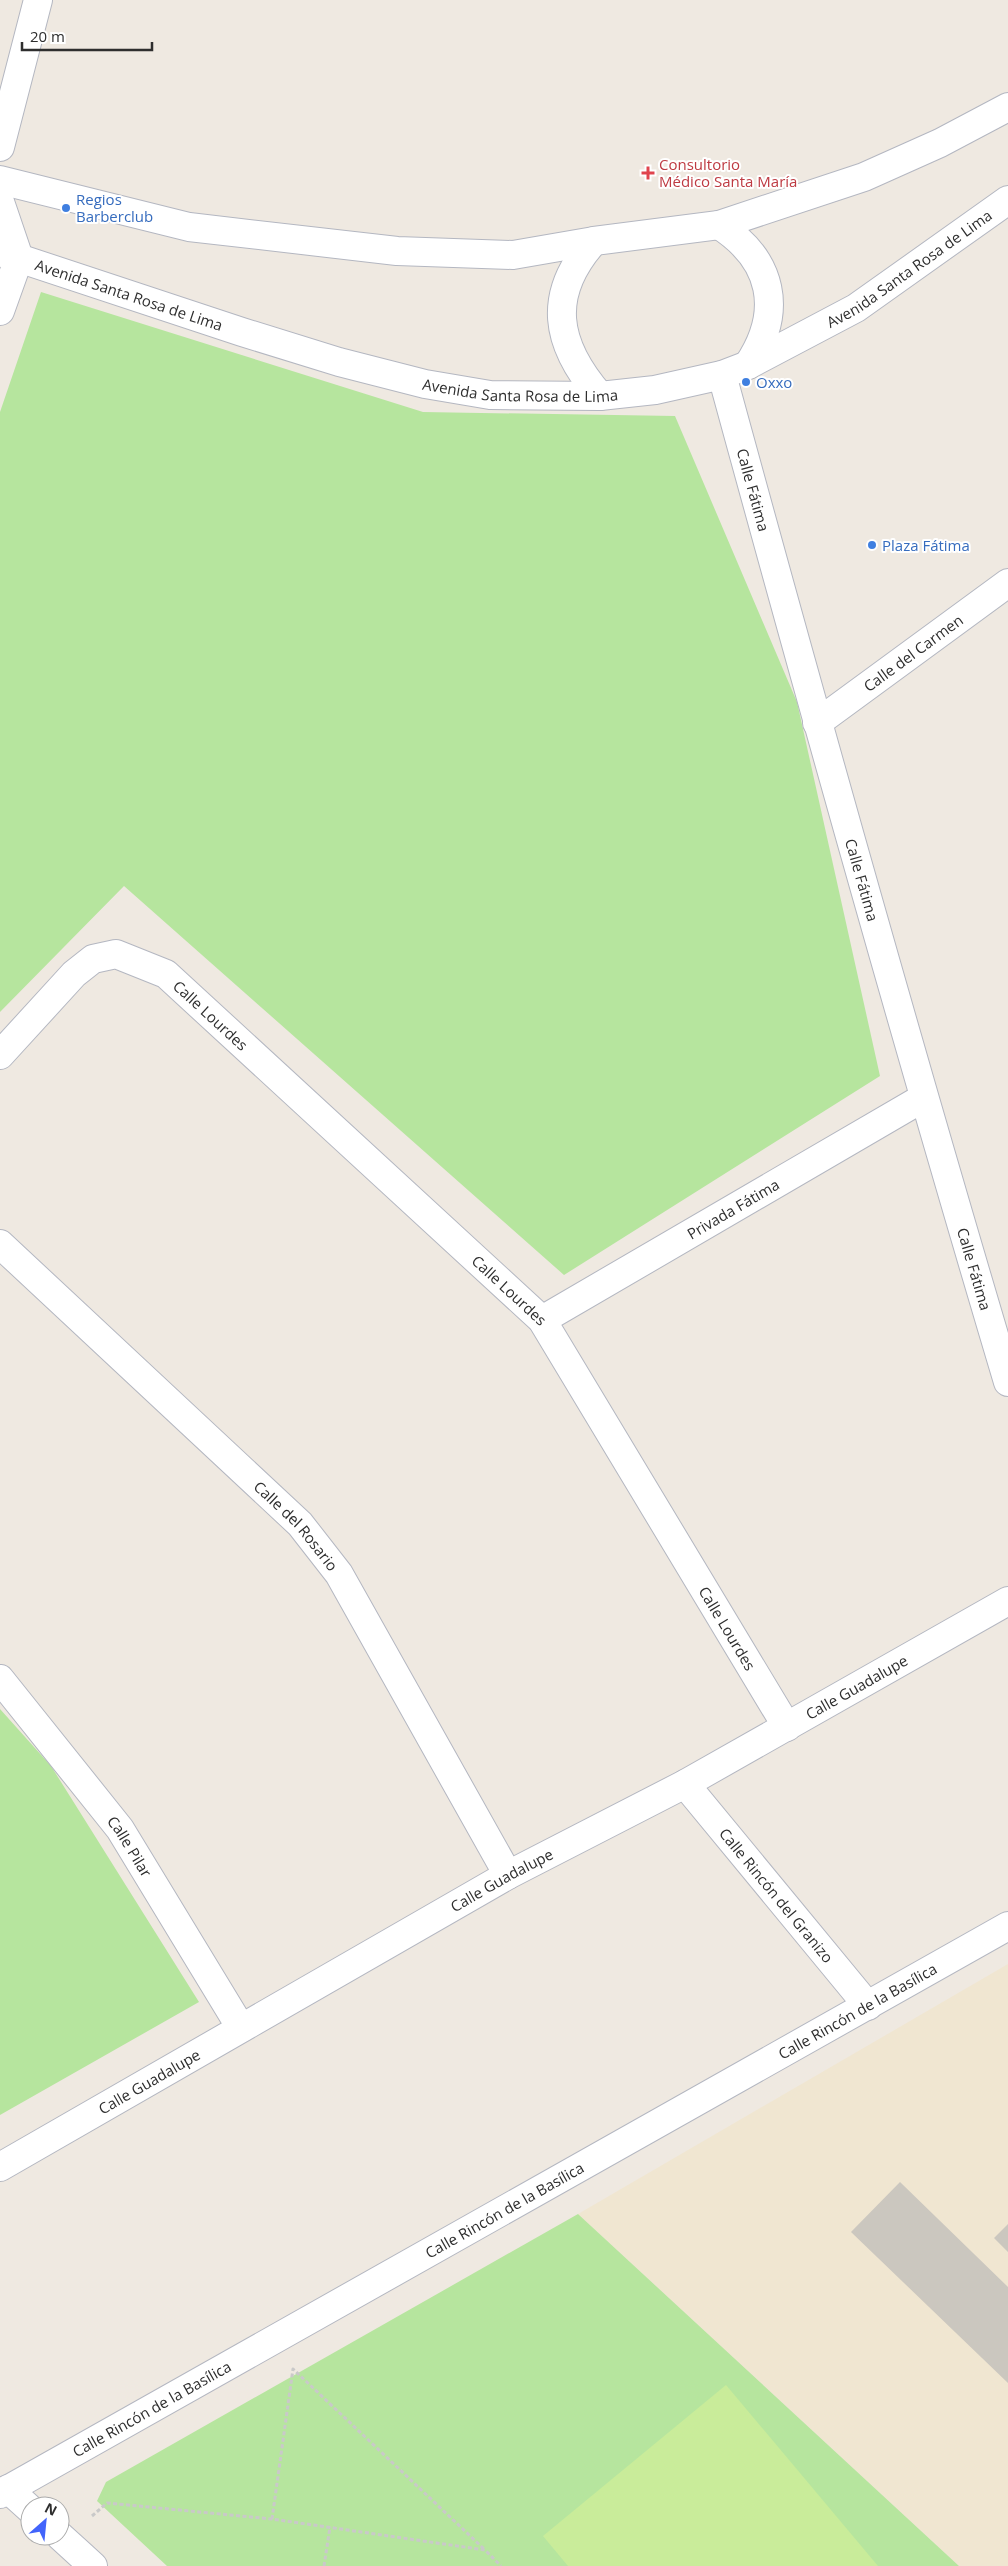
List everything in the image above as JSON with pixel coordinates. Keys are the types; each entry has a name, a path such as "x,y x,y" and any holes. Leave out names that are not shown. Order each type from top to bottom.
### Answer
{"street":[{"path":"0,147 38,0"},
{"path":"0,180 189,227 397,251 513,255 594,241 719,225 864,177 940,143 1008,107"},
{"name":"Avenida Santa Rosa de Lima","path":"9,255 339,362 425,384 490,395 600,396 655,390 722,375 748,365 856,308 1008,200"},
{"path":"0,202 9,255 0,311"},
{"path":"719,225 736,236 751,251 762,268 768,288 770,308 767,328 760,347 748,365"},
{"path":"594,241 580,256 570,275 564,294 562,315 564,335 570,356 581,374 600,396"},
{"name":"Calle Fátima","path":"722,375 817,723 923,1098 1008,1382"},
{"name":"Calle del Carmen","path":"817,723 1008,583"},
{"name":"Calle Lourdes","path":"0,1055 74,974 93,959 116,954 166,974 542,1320 787,1727"},
{"name":"Privada Fátima","path":"542,1320 923,1098"},
{"name":"Calle del Rosario","path":"0,1244 300,1524 339,1574 508,1875"},
{"name":"Calle Guadalupe","path":"0,2167 508,1875 685,1784 1008,1601"},
{"name":"Calle Pilar","path":"0,1679 120,1829 241,2028"},
{"name":"Calle Rincón del Granizo","path":"685,1784 868,2006"},
{"name":"Calle Rincón de la Basílica","path":"4,2492 1008,1926"},
{"path":"4,2492 20,2502"},
{"path":"70,2545 93,2566"}],"path":[{"path":"272,2519 293,2369 501,2566"},
{"path":"70,2532 107,2503 272,2519 485,2550"},
{"path":"324,2566 330,2527"}],"shaded area":[{"path":"1008,1964 1008,2566 959,2566 578,2214"}],"green space":[{"path":"41,292 423,412 675,416 797,702 880,1076 564,1275 124,886 0,1012 0,412"},
{"path":"0,1709 51,1766 199,2002 0,2115"},
{"path":"578,2214 959,2566 167,2566 97,2501 106,2482"},
{"path":"726,2385 878,2566 568,2566 543,2536"}],"building":[{"path":"900,2182 1008,2287 1008,2383 851,2232"},
{"path":"1008,2224 1008,2252 994,2238"}],"place":[{"name":"Consultorio Médico Santa María","path":"648,173"},
{"name":"Regios Barberclub","path":"66,208"},
{"name":"Oxxo","path":"746,382"},
{"name":"Plaza Fátima","path":"872,545"}]}
